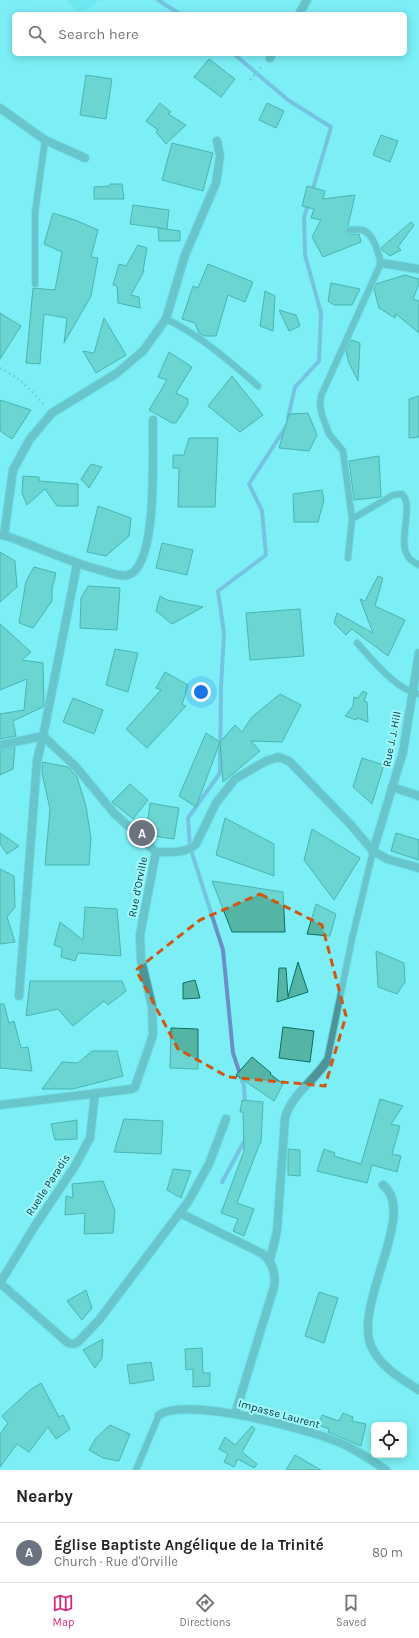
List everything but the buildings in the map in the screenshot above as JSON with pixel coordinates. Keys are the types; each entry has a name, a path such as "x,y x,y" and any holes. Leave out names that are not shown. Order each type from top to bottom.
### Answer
{"street":[{"path":"300,12 307,0"},
{"path":"0,108 45,140 85,158"},
{"path":"153,420 152,504 148,539 141,563 133,572 127,575 116,575 77,565 2,535 13,470 30,439 52,413 117,373 143,351 166,319 185,255 216,182 220,156 217,141"},
{"path":"381,263 419,269"},
{"path":"19,996 37,762 77,565"},
{"name":"Rue J. J. Hill","path":"373,851 403,752 415,693 419,653"},
{"path":"0,744 43,736"},
{"path":"43,736 76,767 114,813 156,852"},
{"name":"Rue d'Orville","path":"0,1106 132,1089 135,1087 153,1035 152,1006 141,960 140,935 156,852 189,849 196,844 216,803 235,780 266,761 278,758 289,762 304,776 373,851"},
{"path":"392,787 419,796"},
{"path":"373,851 387,859 419,868"},
{"path":"270,1260 277,1231 284,1118 288,1108 327,1061"},
{"name":"Ruelle Paradis","path":"0,1283 33,1229 75,1166 90,1138 95,1093"},
{"path":"0,1283 68,1343 74,1344 99,1320 188,1202 209,1164 226,1119"},
{"path":"383,1185 392,1190 399,1208 396,1232 368,1328 371,1347 382,1363 399,1378 419,1390"},
{"path":"180,1213 263,1254 270,1260 274,1272 274,1287 235,1414"},
{"name":"Impasse Laurent","path":"158,1415 164,1411 175,1410 235,1414 298,1428 347,1446 375,1467 386,1470"}],"lane":[{"path":"35,284 35,213 45,140"},
{"path":"348,558 352,519 343,451 329,434 320,404 321,396 381,263 375,246 366,232 361,230 349,230"},
{"path":"166,319 182,326 226,358 258,386"},
{"path":"352,519 392,495 402,494 405,498 406,505 404,540 406,553 409,559 419,565"},
{"path":"357,643 388,675 415,693"},
{"path":"327,1061 352,939 373,851"},
{"path":"136,1470 158,1415"}],"path":[{"path":"250,80 271,56"},
{"path":"0,368 19,378 30,387 52,413"}],"highlighted area":[{"path":"260,894 322,925 346,1016 325,1086 228,1077 178,1049 136,970 200,920"}],"shaded area":[{"path":"66,0 99,0 84,12 76,12"}],"waterway":[{"path":"158,0 177,12"},
{"path":"236,56 288,100 331,127 312,192"},
{"path":"288,418 295,387 319,361 321,313 305,255 304,217 309,202"},
{"path":"245,1106 244,1086 233,1053 223,950 190,847 188,818 220,773 221,688 224,633 218,591 266,555 262,511 249,484 287,425"},
{"path":"222,1182 246,1138"}],"place":[{"name":"Église Baptiste Angélique de la Trinité","path":"142,833"}]}
